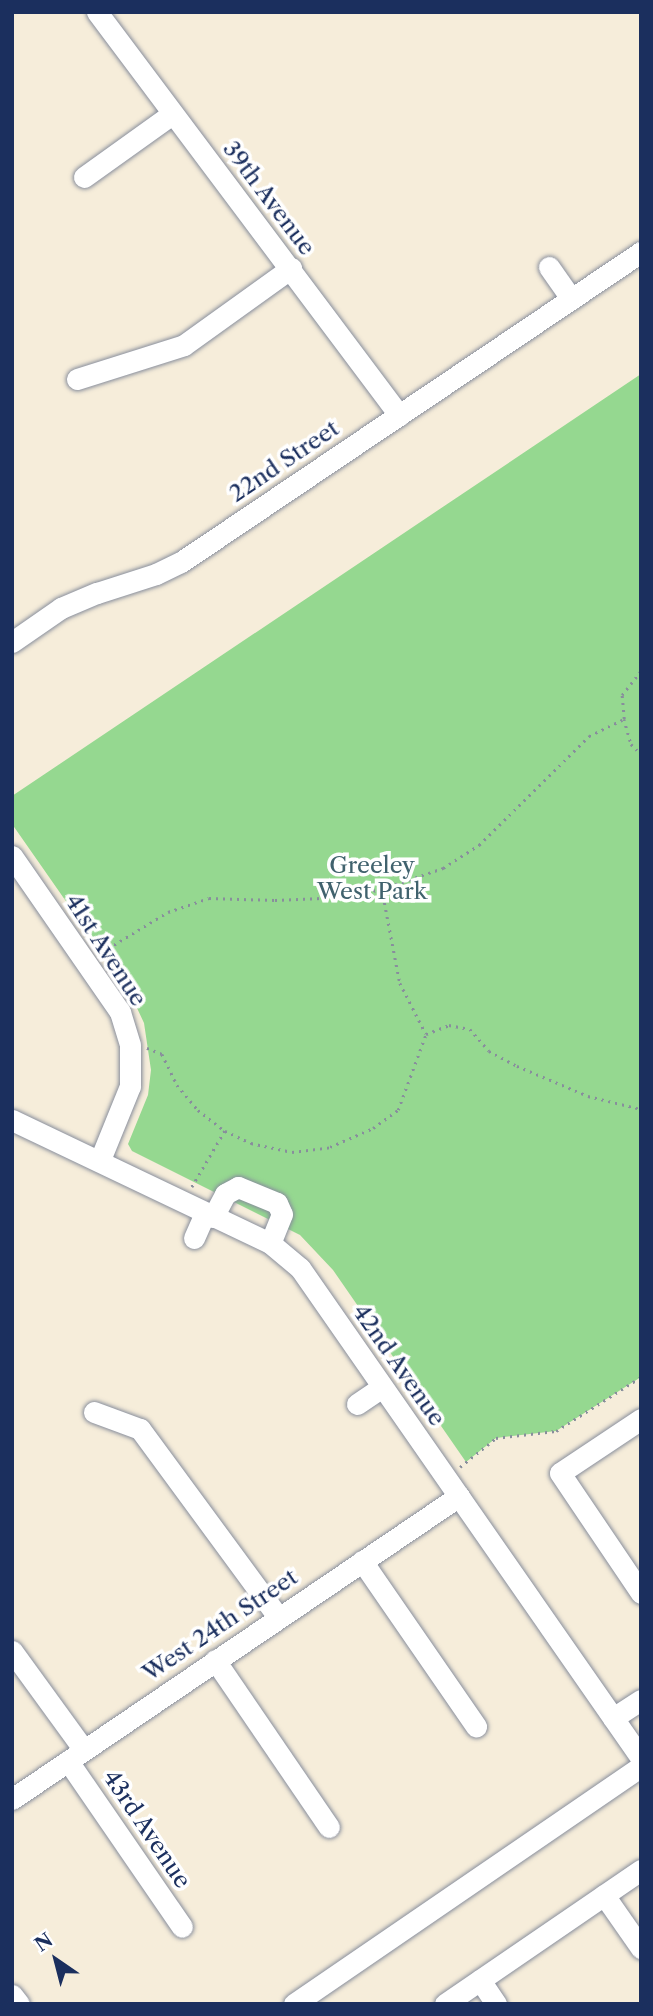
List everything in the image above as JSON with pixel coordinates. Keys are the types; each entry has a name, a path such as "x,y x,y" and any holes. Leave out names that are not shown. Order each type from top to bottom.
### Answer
{"street":[{"name":"39th Avenue","path":"97,12 399,415"},
{"path":"84,177 172,114"},
{"name":"22nd Street","path":"14,635 61,608 156,574 181,562 641,252"},
{"path":"549,267 571,299"},
{"path":"77,379 184,345 291,268"},
{"name":"41st Avenue","path":"12,856 120,1012 130,1045 130,1086 100,1160"},
{"name":"42nd Avenue","path":"12,1120 270,1243 300,1268 641,1758"},
{"path":"194,1238 225,1194 238,1187 277,1203 282,1214 270,1243"},
{"path":"357,1404 381,1388"},
{"path":"94,1412 140,1429 278,1617"},
{"path":"641,1419 560,1473 641,1593"},
{"name":"West 24th Street","path":"12,1799 362,1561 454,1488"},
{"path":"362,1561 476,1726"},
{"name":"43rd Avenue","path":"12,1651 182,1927"},
{"path":"215,1660 329,1827"},
{"path":"612,1718 641,1700"},
{"path":"308,2000 641,1766"},
{"path":"445,2004 641,1870"},
{"path":"604,1895 641,1948"},
{"path":"480,1980 496,2004"},
{"path":"12,1994 19,2004"}],"path":[{"path":"641,671 622,695 624,719 631,744 641,754"},
{"path":"102,952 168,912 208,898 346,897 382,889 443,868 479,845 589,736 624,719"},
{"path":"130,1045 162,1054 177,1085 198,1110 225,1131 251,1143 292,1152 330,1147 373,1128 398,1110 426,1034 400,983 382,889"},
{"path":"426,1034 449,1025 470,1029 489,1051 517,1066 588,1096 641,1108"},
{"path":"184,1202 225,1131"},
{"path":"454,1488 496,1438 556,1431 641,1377"}],"green space":[{"name":"Greeley West Park","path":"641,374 641,1377 556,1431 496,1438 466,1462 333,1270 300,1235 132,1151 128,1144 148,1095 151,1070 144,1023 130,993 12,824 12,796"}]}
